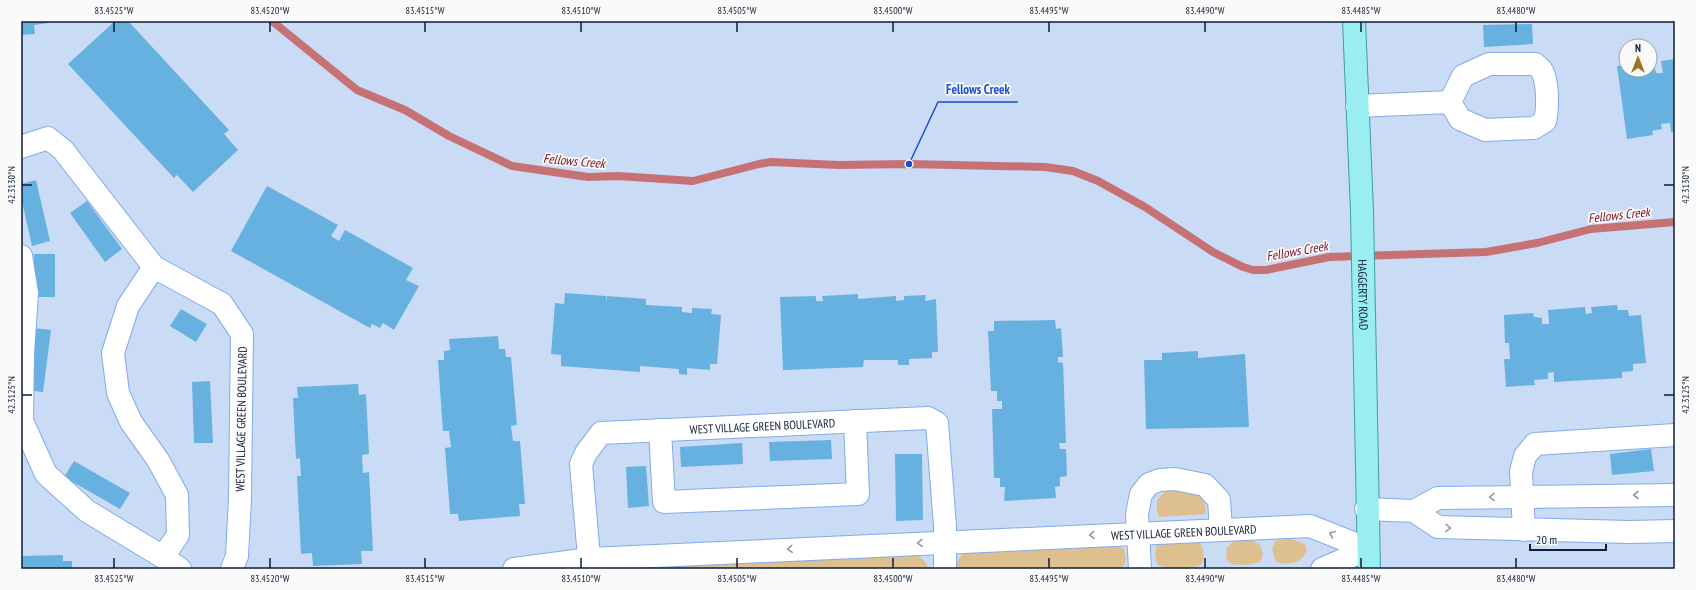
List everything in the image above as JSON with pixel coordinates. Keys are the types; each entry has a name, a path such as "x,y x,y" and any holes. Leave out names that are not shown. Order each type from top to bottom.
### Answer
{"main road":[{"name":"HAGGERTY ROAD","path":"1354,21 1362,211 1368,559"}],"lane":[{"path":"1357,106 1450,102"},
{"name":"WEST VILLAGE GREEN BOULEVARD","path":"21,147 48,138 63,150 154,267 222,304 242,334 238,556 232,569"},
{"path":"21,256 27,293 23,353 22,421 46,474 87,511 172,563 178,535 177,495 158,460 131,422 118,393 113,353 128,306 154,267"},
{"name":"WEST VILLAGE GREEN BOULEVARD","path":"590,564 581,464 586,453 601,432 928,418 937,423 946,542 945,569"},
{"path":"660,430 664,502 858,494 855,421"},
{"path":"1524,530 1521,472 1525,456 1535,444 1675,435"},
{"path":"1140,569 1137,514 1141,494 1150,484 1160,480 1175,479 1205,485 1219,500 1221,530"},
{"path":"1414,512 1438,498 1675,495"},
{"path":"1366,509 1414,512 1438,527 1629,532 1675,531"},
{"name":"WEST VILLAGE GREEN BOULEVARD","path":"514,569 946,542 1310,526 1368,559"},
{"path":"1322,569 1368,559"}],"shaded area":[{"path":"1169,488 1188,491 1200,497 1205,507 1205,514 1159,517 1157,511 1157,500"},
{"path":"1289,538 1305,544 1307,551 1298,561 1290,563 1276,562 1272,549 1275,541"},
{"path":"1166,539 1199,542 1204,554 1201,565 1184,569 1168,569 1157,564 1155,554 1157,545"},
{"path":"1251,539 1260,545 1263,555 1260,562 1246,565 1231,564 1226,558 1227,548 1234,540"},
{"path":"1112,543 1124,549 1126,560 1122,569 958,569 957,566 959,558 968,550"},
{"path":"913,553 919,556 927,564 927,569 623,569"}],"building":[{"path":"21,21 47,21 48,23 34,25 35,34 21,35"},
{"path":"115,21 128,21 229,130 224,134 238,150 193,192 177,175 174,178 68,64"},
{"path":"1532,24 1533,44 1484,47 1483,25"},
{"path":"1675,59 1675,131 1671,132 1670,123 1661,124 1662,129 1652,131 1653,135 1627,139 1619,78 1658,78 1658,73 1663,73 1661,61"},
{"path":"36,180 50,241 32,246 21,197 21,184"},
{"path":"267,186 338,225 331,236 339,241 345,230 413,268 406,280 419,286 394,330 383,323 380,328 372,324 370,328 231,251"},
{"path":"87,201 122,249 105,262 70,213"},
{"path":"34,254 55,254 55,297 34,297"},
{"path":"565,293 606,296 606,301 607,296 646,299 646,305 682,307 682,312 692,313 692,308 712,309 711,314 721,315 717,364 710,364 710,370 687,368 687,375 679,374 679,369 640,366 640,372 561,366 561,355 551,354 555,303 564,304"},
{"path":"858,294 858,299 896,296 896,301 904,300 904,296 926,295 925,301 936,299 938,352 932,352 932,358 909,359 909,365 898,365 898,360 864,360 863,367 783,370 780,297 816,296 816,301 823,301 822,296"},
{"path":"1617,305 1618,310 1628,310 1629,316 1641,315 1646,363 1633,364 1633,371 1622,372 1622,378 1554,382 1554,372 1548,373 1548,379 1534,380 1535,385 1506,387 1504,359 1510,359 1509,343 1505,343 1504,315 1533,313 1534,317 1542,318 1542,324 1549,324 1548,310 1585,307 1586,314 1592,313 1591,307"},
{"path":"181,309 207,324 196,342 170,326"},
{"path":"1055,320 1056,329 1061,328 1063,357 1058,357 1058,362 1063,363 1066,443 1059,443 1060,449 1066,449 1067,476 1060,477 1060,486 1055,487 1056,498 1004,501 1005,487 1000,487 1000,478 994,478 992,409 1002,409 1002,401 997,401 997,391 991,391 988,331 994,331 994,321"},
{"path":"33,328 51,330 43,392 25,390"},
{"path":"498,336 499,349 505,349 506,357 511,357 517,425 511,426 513,441 520,441 525,504 519,504 520,516 459,521 458,514 450,514 445,448 451,447 449,431 443,431 438,360 444,360 444,351 450,350 449,339"},
{"path":"1198,351 1198,358 1245,354 1249,427 1146,429 1144,360 1162,360 1162,353"},
{"path":"210,381 213,443 194,443 192,382"},
{"path":"358,384 359,395 366,394 369,454 362,455 363,473 369,472 373,551 361,551 362,564 313,566 312,553 301,554 297,476 301,476 300,458 296,459 293,398 298,398 297,387"},
{"path":"831,440 832,459 770,461 769,442"},
{"path":"742,443 743,464 681,467 680,447"},
{"path":"1651,449 1654,471 1612,475 1610,454"},
{"path":"895,454 922,454 923,520 896,521"},
{"path":"74,461 130,493 120,509 64,477"},
{"path":"646,466 649,506 628,508 626,467"},
{"path":"63,555 63,561 72,561 72,569 21,569 21,556"}],"waterway":[{"name":"Fellows Creek","path":"272,21 357,90 405,110 449,136 512,166 588,177 618,176 693,181 771,162 839,165 909,164 1045,167 1073,171 1098,181 1145,207 1213,252 1243,267 1253,270 1266,270 1329,257 1486,252 1537,243 1591,229 1675,222"}],"place":[{"name":"Fellows Creek","path":"909,164"}]}
